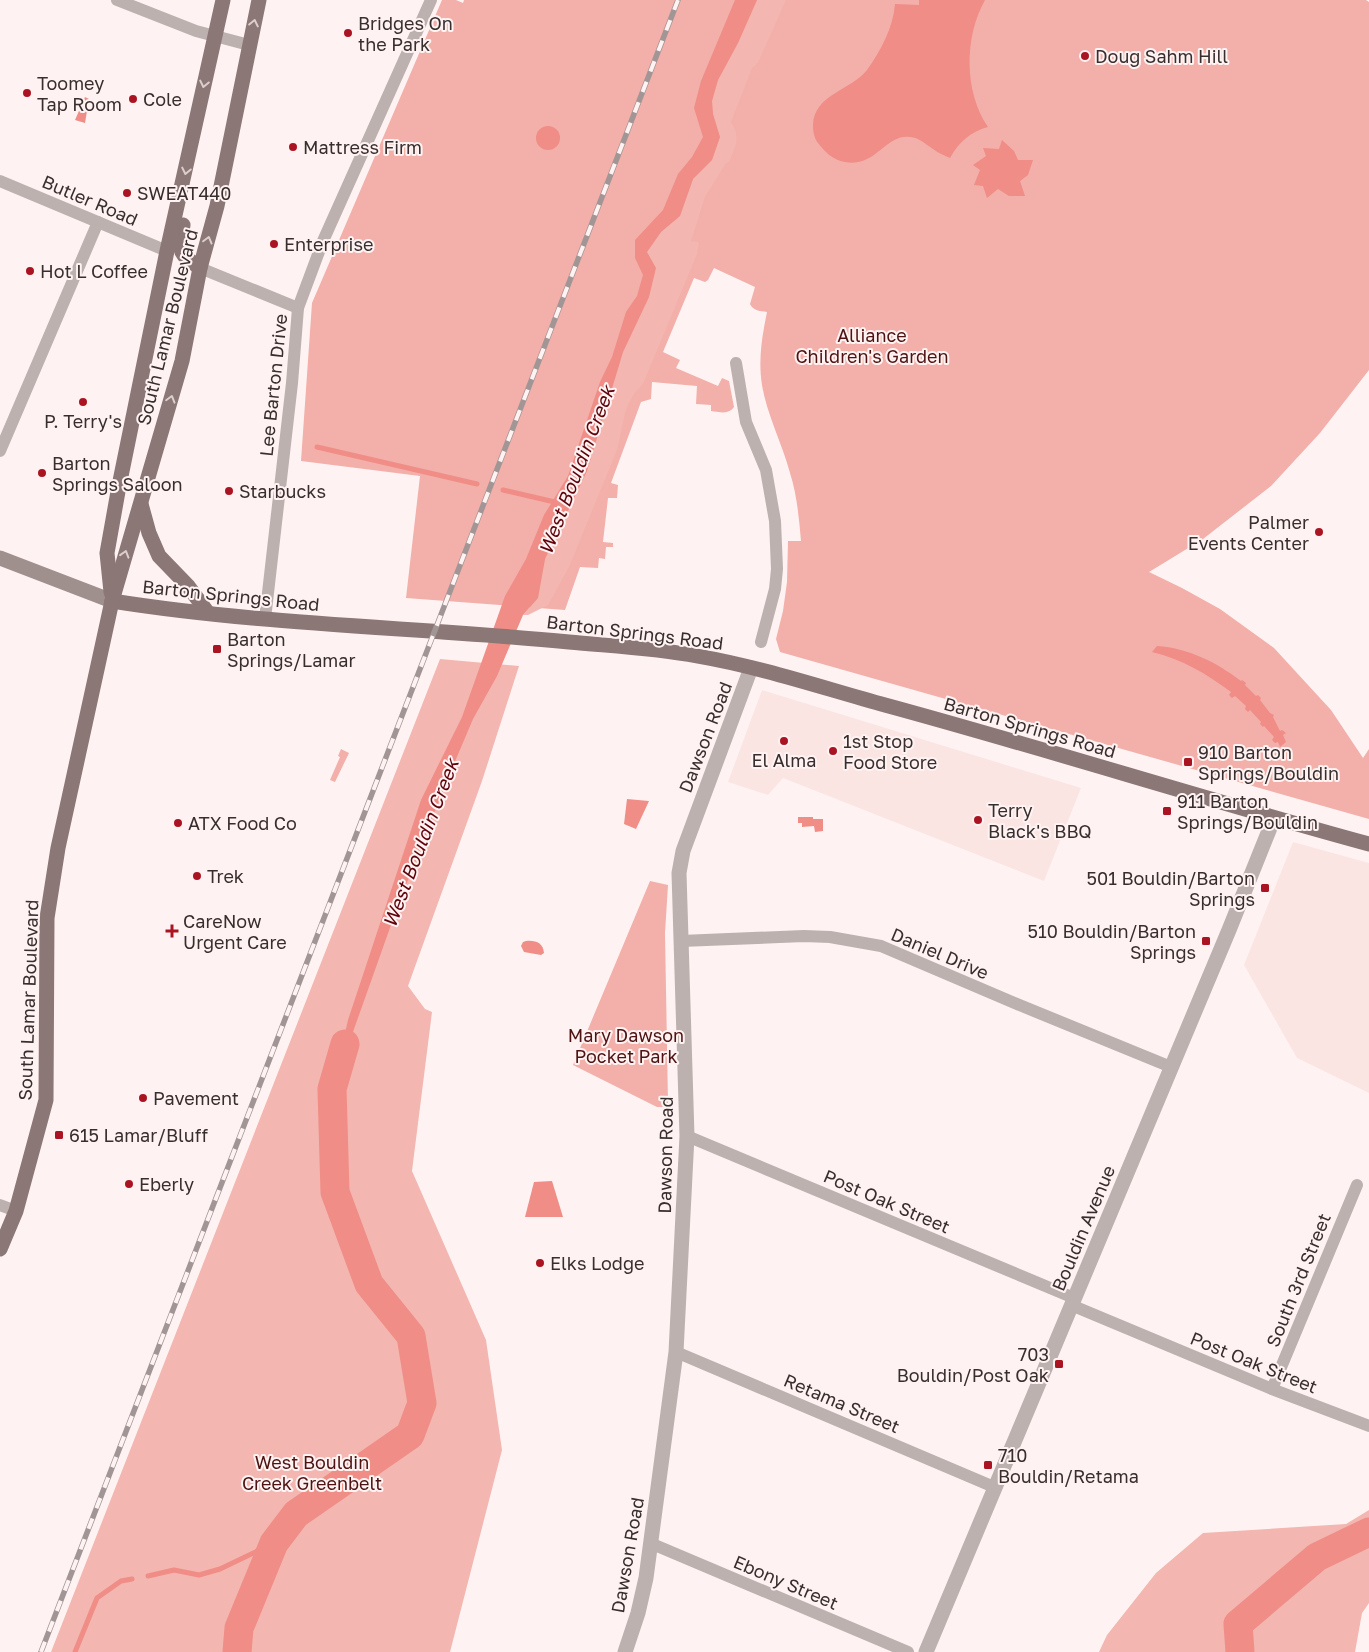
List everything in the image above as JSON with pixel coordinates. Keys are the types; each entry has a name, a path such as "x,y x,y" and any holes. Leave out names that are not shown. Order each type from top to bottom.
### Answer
{"main road":[{"name":"South Lamar Boulevard","path":"112,601 107,553 167,251 223,0"},
{"name":"South Lamar Boulevard","path":"0,1249 16,1211 46,1100 47,918 58,848 112,601 182,361 200,268 217,206 259,0"},
{"path":"179,201 184,219 180,251 200,268"},
{"path":"141,504 149,533 159,556 188,586 208,613"},
{"name":"Barton Springs Road","path":"0,558 112,601 176,611 520,637 695,655 751,668 992,734 1274,818 1369,844"}],"street":[{"path":"117,0 196,31 249,45"},
{"name":"Lee Barton Drive","path":"266,619 292,383 298,308 323,241 430,0"},
{"name":"Butler Road","path":"0,181 167,251"},
{"path":"0,451 98,222"},
{"path":"200,268 298,308"},
{"path":"736,363 746,422 766,470 775,521 777,569 775,589 761,642"},
{"name":"Dawson Road","path":"625,1652 642,1596 676,1352 687,1136 679,872 683,852 751,668"},
{"name":"Bouldin Avenue","path":"926,1652 1246,890 1274,818"},
{"name":"Daniel Drive","path":"681,941 804,936 847,940 881,946 1171,1067"},
{"name":"Post Oak Street","path":"687,1136 1272,1390 1369,1426"},
{"name":"South 3rd Street","path":"1272,1390 1357,1184"},
{"path":"0,1205 16,1211"},
{"name":"Retama Street","path":"676,1352 994,1487"},
{"name":"Ebony Street","path":"650,1543 908,1652"}],"shaded area":[{"path":"762,690 1081,788 1044,881 783,778 768,795 728,782"},
{"path":"1293,842 1369,863 1369,1093 1297,1058 1244,965"}],"green space":[{"name":"Alliance Children's Garden","path":"442,0 456,0 463,3 464,0 1366,0 1369,2 1369,370 1320,433 1271,486 1203,539 1149,572 1220,609 1274,648 1331,710 1363,758 1369,749 1369,819 780,652 776,639 783,611 787,582 788,541 801,541 792,481 767,407 762,385 761,348 767,312 755,309 750,304 755,287 714,268 705,282 694,278 663,352 680,360 676,368 718,386 722,378 729,381 734,407 726,412 711,411 711,405 696,404 697,386 652,382 651,399 641,402 611,483 618,485 617,498 608,498 603,542 613,543 613,547 606,547 605,559 599,558 598,568 580,567 565,610 406,598 420,476 301,461 312,303"},
{"path":"757,0 786,0 758,63 752,68 731,122 737,137 735,147 729,162 726,163 705,197 691,241 698,242 699,244 697,254 643,384 635,392 626,409 617,450 569,567 548,605 528,615 523,615 538,598 545,559 587,471 623,352 649,297 647,252 661,232 680,216 693,179 712,160 720,137 713,114 712,101 718,80 738,43"},
{"name":"West Bouldin Creek Greenbelt","path":"440,659 519,666 482,781 408,986 425,1009 432,1012 412,1171 486,1340 502,1450 450,1652 51,1652"},
{"path":"341,749 349,753 335,782 330,780 340,757 338,756"},
{"name":"Mary Dawson Pocket Park","path":"650,881 668,885 665,933 668,1103 663,1107 657,1107 573,1065"},
{"path":"1369,1510 1369,1603 1362,1613 1355,1652 1099,1652 1107,1635 1156,1573 1203,1533 1346,1524"}],"water":[{"path":"735,0 757,0 738,43 718,80 712,101 713,114 720,137 712,160 693,179 680,216 661,232 647,252 656,268 649,297 623,352 587,471 545,559 538,598 523,615 497,676 473,719 448,778 397,908 332,1091 348,1020 421,800 462,717 505,596 526,559 544,515 568,476 600,382 612,357 626,312 637,296 643,275 635,258 635,240 663,210 678,174 692,157 703,137 694,108 701,81"},
{"path":"919,0 985,0 973,31 970,47 970,64 974,98 988,127 966,138 950,158 937,152 920,140 910,137 901,137 894,140 873,156 856,163 845,162 833,157 826,152 816,139 813,125 815,115 827,99 852,83 867,70 877,55 892,22 895,4 919,5"},
{"path":"85,97 89,99 85,123 75,120"},
{"path":"548,126 557,129 560,138 557,147 548,150 539,147 536,138 539,129"},
{"path":"1002,140 1014,151 1018,160 1033,160 1028,175 1020,181 1025,196 1009,196 998,189 987,198 983,186 974,185 980,170 973,165 986,156 983,148 999,149"},
{"path":"1157,646 1180,650 1201,657 1242,680 1256,696 1258,695 1261,698 1260,700 1270,713 1274,715 1273,717 1280,731 1282,730 1286,733 1283,735 1286,742 1280,747 1278,742 1275,743 1272,740 1274,737 1260,724 1261,722 1250,710 1248,712 1245,709 1246,706 1235,696 1232,698 1229,695 1231,692 1213,679 1184,663 1152,652"},
{"path":"627,799 649,801 636,829 624,824"},
{"path":"798,817 823,819 823,831 815,832 814,826 802,827 802,823 798,823"},
{"path":"526,941 538,943 544,953 541,955 524,952 521,946"},
{"path":"552,1181 563,1217 525,1217 534,1182"}],"waterway":[{"path":"317,447 477,484"},
{"path":"503,490 559,503"},
{"name":"West Bouldin Creek","path":"237,1652 239,1628 274,1543 296,1514 410,1435 422,1403 411,1336 369,1284 335,1192 332,1089 345,1044"},
{"path":"1240,1652 1238,1624 1317,1557 1369,1532"},
{"path":"148,1576 174,1570 199,1575 220,1569 274,1543"},
{"path":"75,1652 97,1598 121,1581 132,1579"}],"railway":[{"path":"41,1652 678,0"}],"place":[{"name":"Bridges On the Park","path":"348,33"},
{"name":"Doug Sahm Hill","path":"1085,56"},
{"name":"Toomey Tap Room","path":"27,93"},
{"name":"Cole","path":"133,99"},
{"name":"Mattress Firm","path":"293,147"},
{"name":"SWEAT440","path":"127,193"},
{"name":"Enterprise","path":"274,244"},
{"name":"Hot L Coffee","path":"30,271"},
{"name":"P. Terry's","path":"83,402"},
{"name":"Barton Springs Saloon","path":"42,473"},
{"name":"Starbucks","path":"229,491"},
{"name":"Palmer Events Center","path":"1319,532"},
{"name":"Barton Springs/Lamar","path":"217,649"},
{"name":"El Alma","path":"784,741"},
{"name":"1st Stop Food Store","path":"833,751"},
{"name":"910 Barton Springs/Bouldin","path":"1188,762"},
{"name":"911 Barton Springs/Bouldin","path":"1167,811"},
{"name":"Terry Black's BBQ","path":"978,820"},
{"name":"ATX Food Co","path":"178,823"},
{"name":"Trek","path":"197,876"},
{"name":"501 Bouldin/Barton Springs","path":"1265,888"},
{"name":"CareNow Urgent Care","path":"172,931"},
{"name":"510 Bouldin/Barton Springs","path":"1206,941"},
{"name":"Pavement","path":"143,1098"},
{"name":"615 Lamar/Bluff","path":"59,1135"},
{"name":"Eberly","path":"129,1184"},
{"name":"Elks Lodge","path":"540,1263"},
{"name":"703 Bouldin/Post Oak","path":"1059,1364"},
{"name":"710 Bouldin/Retama","path":"988,1465"}]}
